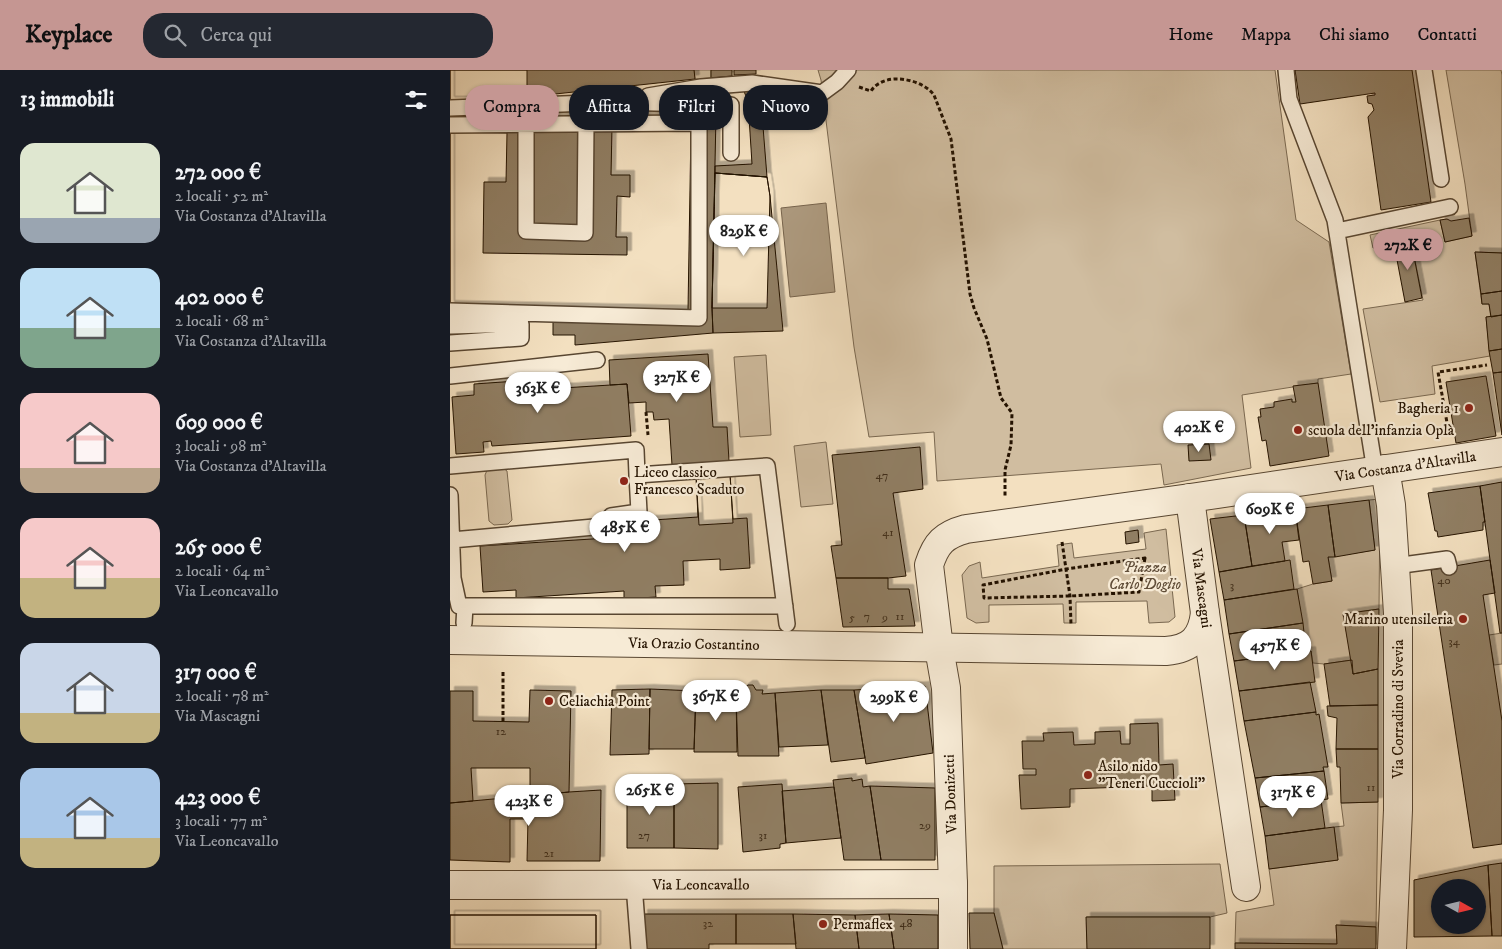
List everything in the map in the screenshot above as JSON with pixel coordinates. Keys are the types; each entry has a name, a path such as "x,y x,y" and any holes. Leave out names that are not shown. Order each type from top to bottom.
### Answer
{"street":[{"name":"Via Costanza d'Altavilla","path":"933,552 941,541 952,533 966,529 1502,452"},
{"name":"Via Corradino di Svevia","path":"1380,470 1392,505 1398,613 1398,810 1392,949"},
{"name":"Via Mascagni","path":"1190,498 1246,886"},
{"name":"Via Donizetti","path":"933,552 929,565 930,578 946,688 953,949"},
{"name":"Via Orazio Costantino","path":"457,632 939,648 1166,651 1178,650 1189,645 1198,636 1203,625 1205,612"},
{"name":"Via Leoncavallo","path":"450,885 952,884"}],"lane":[{"path":"1286,70 1290,99 1335,220 1380,470"},
{"path":"1424,70 1441,179"},
{"path":"649,96 701,87 752,83 822,93 844,75"},
{"path":"450,108 569,104"},
{"path":"649,104 731,105 731,153"},
{"path":"450,311 698,318 699,123 649,123"},
{"path":"450,125 465,125"},
{"path":"526,130 526,231 585,233 586,130"},
{"path":"1337,231 1450,207"},
{"path":"450,343 521,338 521,324 451,326"},
{"path":"450,376 597,360"},
{"path":"450,466 636,450 639,512 611,516 605,526 452,540"},
{"path":"637,475 767,466 787,624"},
{"path":"450,495 451,578 459,606 785,606"},
{"path":"1395,566 1448,559 1449,567"},
{"path":"457,632 464,606"},
{"path":"634,885 639,949"}],"path":[{"path":"844,75 850,89 860,87 871,91 879,83 894,79 916,82 930,89 934,95 951,139 970,294 987,339 1001,398 1012,412 1011,446 1005,470"},
{"path":"1453,459 1438,372 1487,364"},
{"path":"1059,516 1070,596 1072,649"},
{"path":"1145,558 1139,592 984,598 983,585 1066,569 1145,558"},
{"path":"503,672 503,721"}],"green space":[{"path":"694,70 711,70 711,78 695,79"},
{"path":"818,70 1275,70 1296,220 1329,242 1351,374 1318,379 1318,383 1242,395 1251,468 1164,485 1161,464 937,481 934,432 869,437 854,347 827,130 828,85 822,85"},
{"path":"1446,70 1501,70 1502,75 1502,253 1475,252 1482,304 1489,304 1491,317 1486,317 1490,356 1432,366 1435,394 1380,402 1363,309 1423,300 1411,241 1373,248 1370,235 1440,220 1445,242 1472,236"},
{"path":"766,355 771,435 740,437 734,357"},
{"path":"826,442 833,504 801,507 794,446"},
{"path":"488,468 503,468 507,471 512,520 508,524 494,525 489,521 485,475"},
{"path":"1380,499 1379,609 1343,614 1352,660 1324,664 1313,663 1311,651 1306,652 1297,589 1332,581 1328,557 1375,550 1369,500"},
{"name":"Piazza Carlo Doglio","path":"1166,529 1175,617 1169,622 1149,623 1147,601 1076,602 1076,623 1064,623 1063,604 989,605 989,622 976,623 967,618 962,575 969,566 980,562 982,578 1059,566 1057,545 1072,543 1074,558 1146,549 1144,533"},
{"path":"1502,633 1502,664 1494,665 1489,635"},
{"path":"1378,802 1376,927 1336,925 1337,944 1235,943 1236,912 1274,905 1269,869 1338,860 1334,827 1344,826 1341,803"},
{"path":"1220,864 1227,913 1210,917 1087,917 1087,949 1003,949 994,913 994,866"}],"shaded area":[{"path":"826,203 835,292 790,297 781,208"}],"building":[{"path":"450,70 527,70 527,85 465,85 465,101 450,101"},
{"path":"450,70 694,70 695,79 639,85 569,85 569,92 559,94 559,85 465,85 465,101 450,101"},
{"path":"711,70 732,70 732,76 711,78"},
{"path":"734,70 756,70 756,74 734,75"},
{"path":"1295,70 1412,70 1431,202 1381,210 1368,117 1374,110 1372,104 1368,103 1367,96 1375,95 1375,93 1300,104"},
{"path":"649,116 659,116 659,130 716,130 713,333 575,345 575,335 553,335 553,319 450,317 450,119 465,119 465,130 559,130 559,117 569,117 569,130 649,130"},
{"path":"649,127 659,128 659,130 691,130 688,310 450,305 450,132 507,133 506,182 484,182 483,253 627,255 627,237 616,237 617,196 630,197 630,175 611,175 612,130 649,130"},
{"path":"750,130 763,130 767,177 715,173 715,166 752,164"},
{"path":"715,173 767,177 770,196 767,308 712,308"},
{"path":"715,173 767,177 783,331 713,333"},
{"path":"1469,218 1472,236 1445,242 1440,220 1447,219 1451,221"},
{"path":"1411,241 1422,298 1405,302 1394,244"},
{"path":"1475,252 1502,253 1502,291 1481,294"},
{"path":"1502,291 1502,315 1491,317 1489,304 1482,304 1481,294"},
{"path":"1502,315 1502,349 1489,351 1486,317"},
{"path":"1502,349 1502,372 1493,373 1489,351"},
{"path":"708,354 713,427 727,427 729,461 672,465 669,419 654,420 653,412 646,412 646,402 629,403 627,384 610,385 609,360"},
{"path":"1502,372 1502,435 1493,373"},
{"path":"1486,376 1496,436 1456,443 1446,382"},
{"path":"546,379 546,389 627,384 631,436 492,446 491,441 483,442 484,452 456,454 452,397 474,395 474,384"},
{"path":"1318,383 1329,456 1270,466 1266,440 1262,441 1258,417 1261,417 1260,409 1274,407 1274,402 1292,399 1292,402 1296,402 1293,386"},
{"path":"1209,444 1211,460 1189,461 1188,445"},
{"path":"920,447 923,489 893,493 906,576 836,578 831,546 842,545 832,455"},
{"path":"730,474 733,519 747,518 750,568 720,570 720,559 683,561 684,585 655,586 656,597 624,599 624,591 516,598 516,590 483,592 480,546 624,537 623,522 698,517 696,476"},
{"path":"730,474 733,523 699,525 696,476"},
{"path":"1502,482 1502,633 1500,633 1480,486"},
{"path":"1480,486 1485,522 1483,522 1483,530 1438,537 1437,531 1435,531 1428,493"},
{"path":"1369,500 1375,550 1335,557 1328,505"},
{"path":"1328,505 1335,557 1328,557 1332,581 1313,584 1309,561 1303,562 1295,509"},
{"path":"1295,509 1299,540 1282,542 1285,561 1252,566 1244,515"},
{"path":"1244,515 1252,566 1219,572 1210,519"},
{"path":"1138,530 1139,542 1126,544 1125,532"},
{"path":"1290,560 1294,589 1224,600 1219,572"},
{"path":"1490,560 1495,593 1483,595 1502,721 1502,844 1473,848 1431,570"},
{"path":"836,578 888,578 888,589 909,589 915,626 843,627"},
{"path":"1297,589 1303,623 1229,634 1224,600"},
{"path":"1379,609 1378,669 1353,674 1343,614"},
{"path":"1303,623 1306,652 1234,661 1229,634"},
{"path":"1311,651 1315,682 1239,691 1234,661"},
{"path":"1352,660 1353,674 1378,669 1378,705 1330,706 1324,664"},
{"path":"1310,682 1316,712 1244,721 1239,691"},
{"path":"748,685 753,685 756,690 763,690 762,694 775,693 779,756 738,756 736,695 746,696 748,694 743,691"},
{"path":"925,686 933,753 866,764 854,690"},
{"path":"650,689 649,754 610,755 612,690"},
{"path":"650,689 696,691 694,749 649,749"},
{"path":"530,690 571,691 569,792 530,796 530,768 471,768 473,801 450,803 450,691 473,691 473,721 529,722"},
{"path":"821,690 854,690 865,758 831,762"},
{"path":"821,690 828,745 779,747 775,693"},
{"path":"696,691 736,691 737,752 694,752"},
{"path":"1378,705 1378,749 1336,749 1337,718 1328,716 1327,706"},
{"path":"1316,712 1316,715 1319,714 1328,767 1323,767 1324,771 1255,778 1244,721"},
{"path":"1158,723 1159,765 1173,764 1175,800 1152,801 1152,786 1070,789 1070,807 1021,809 1019,775 1036,775 1036,769 1023,769 1022,741 1044,741 1043,733 1073,732 1074,745 1095,744 1095,732 1120,731 1121,744 1130,744 1130,724"},
{"path":"1336,749 1378,749 1378,802 1341,803 1340,767 1337,767"},
{"path":"1324,771 1328,799 1260,807 1255,778"},
{"path":"852,778 852,781 862,779 863,787 870,786 881,860 844,860 833,780"},
{"path":"718,783 718,849 674,848 674,784"},
{"path":"627,784 674,784 674,848 627,848"},
{"path":"782,784 786,843 780,844 780,848 743,852 738,787"},
{"path":"870,786 935,788 935,860 881,860"},
{"path":"834,787 841,838 786,843 782,791"},
{"path":"601,790 600,861 527,861 528,819 510,819 510,862 450,860 450,803"},
{"path":"1321,800 1325,828 1265,836 1260,807"},
{"path":"1334,827 1338,860 1269,869 1265,836"},
{"path":"1502,863 1502,936 1492,936 1488,865"},
{"path":"1488,865 1492,936 1414,937 1414,880"},
{"path":"969,913 994,913 1003,949 970,949"},
{"path":"643,914 736,914 736,944 709,944 709,949 644,949"},
{"path":"736,914 793,914 796,944 736,944"},
{"path":"793,914 855,915 859,949 796,949"},
{"path":"889,914 938,915 938,949 894,949"},
{"path":"889,914 894,949 859,949 855,915"},
{"path":"450,915 596,915 596,949 450,949"},
{"path":"450,915 596,915 596,949 450,949"},
{"path":"1086,917 1210,917 1210,949 1087,949"},
{"path":"1336,925 1376,927 1376,949 1235,949 1235,943 1337,944"}],"place":[{"name":"Bagheria 1","path":"1469,408"},
{"name":"scuola dell'infanzia Oplà","path":"1298,430"},
{"name":"Liceo classico Francesco Scaduto","path":"624,481"},
{"name":"Marino utensileria","path":"1463,619"},
{"name":"Celiachia Point","path":"549,701"},
{"name":"Asilo nido \"Teneri Cuccioli\"","path":"1088,775"},
{"name":"Permaflex","path":"823,924"}]}
